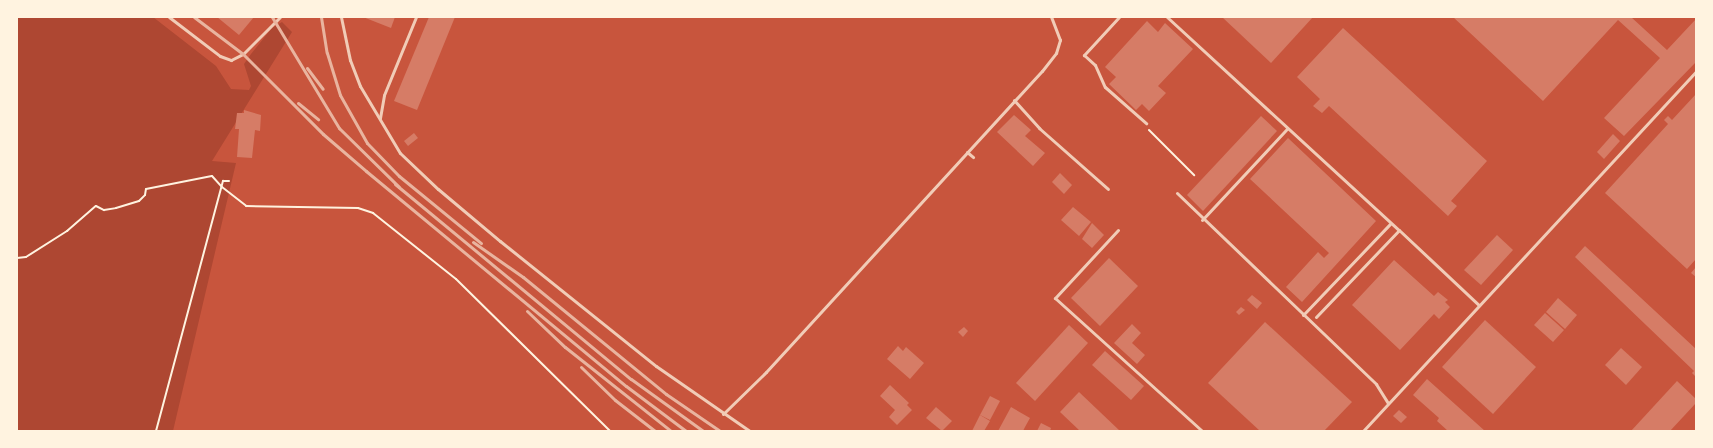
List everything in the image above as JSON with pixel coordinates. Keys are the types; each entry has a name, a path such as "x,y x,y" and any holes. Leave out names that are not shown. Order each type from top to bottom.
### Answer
{"lane":[{"path":"169,17 220,56 231,60 243,54 280,17"},
{"path":"341,17 350,60 360,86 400,153 438,189 656,366 723,414 750,431"},
{"path":"380,118 384,95 416,17"},
{"path":"723,414 766,372 1056,53 1060,40 1050,17"},
{"path":"1119,17 1084,55 1096,66 1105,87 1146,123"},
{"path":"1167,17 1479,305"},
{"path":"1364,431 1388,403 1696,71"},
{"path":"1014,100 1039,128 1108,189"},
{"path":"1202,220 1287,129"},
{"path":"967,152 973,156"},
{"path":"1177,193 1202,220 1376,384 1388,403"},
{"path":"1303,315 1390,224"},
{"path":"1118,230 1056,298 1202,431"},
{"path":"1316,317 1399,230"}],"path":[{"path":"1150,134 1194,175"},
{"path":"17,258 26,257 67,231 96,206 104,210 139,201 145,195 146,188 212,176 222,187 246,206 358,208 373,213 456,279 610,431"},
{"path":"156,431 223,181 229,181"}],"shaded area":[{"path":"17,17 153,17 216,66 231,89 249,90 251,86 244,64 251,54 272,28 282,22 292,32 212,161 236,163 173,431 17,431"}],"building":[{"path":"217,17 254,17 239,35"},
{"path":"363,17 395,17 391,28"},
{"path":"429,17 455,17 417,110 394,101"},
{"path":"1222,17 1313,17 1271,63"},
{"path":"1453,17 1631,17 1667,50 1696,19 1696,62 1624,136 1604,118 1660,58 1618,20 1543,101"},
{"path":"1147,21 1158,32 1165,23 1193,49 1158,86 1166,93 1149,111 1142,104 1136,110 1109,84 1116,77 1105,67"},
{"path":"1343,28 1487,161 1451,201 1457,206 1448,216 1329,106 1322,113 1313,106 1320,99 1297,77"},
{"path":"1696,94 1696,259 1687,269 1605,193 1668,124 1664,120 1668,116 1672,120"},
{"path":"244,110 261,115 260,131 255,130 252,158 237,157 239,129 235,129 237,113 244,113"},
{"path":"1014,115 1031,130 1025,136 1045,153 1033,166 997,132"},
{"path":"1261,116 1277,131 1203,211 1187,195"},
{"path":"414,133 418,138 408,146 404,141"},
{"path":"1613,134 1620,141 1604,159 1597,152"},
{"path":"1288,138 1376,221 1302,302 1286,287 1318,252 1324,258 1329,253 1250,179"},
{"path":"1060,173 1072,185 1064,194 1052,182"},
{"path":"1073,207 1091,222 1079,236 1061,220"},
{"path":"1092,223 1104,235 1092,248 1082,239"},
{"path":"1497,235 1513,250 1481,285 1464,270"},
{"path":"1585,246 1696,349 1696,377 1692,373 1694,371 1575,257"},
{"path":"1109,258 1138,286 1100,326 1071,298"},
{"path":"1394,260 1434,296 1438,292 1448,300 1445,302 1450,307 1439,319 1434,314 1400,350 1352,305"},
{"path":"1696,267 1696,277 1691,273"},
{"path":"1252,295 1262,303 1257,309 1247,300"},
{"path":"1558,298 1577,315 1565,329 1546,312"},
{"path":"1241,307 1245,310 1239,315 1236,312"},
{"path":"1545,313 1564,330 1553,342 1534,325"},
{"path":"1485,320 1536,367 1493,414 1442,367"},
{"path":"1265,322 1352,402 1324,431 1260,431 1208,383"},
{"path":"1132,324 1141,333 1132,343 1145,355 1137,364 1114,343"},
{"path":"1069,325 1088,343 1035,401 1016,383"},
{"path":"964,327 968,331 963,337 958,332"},
{"path":"898,346 903,351 906,347 924,363 910,379 887,359"},
{"path":"1621,348 1642,367 1626,385 1605,365"},
{"path":"1105,351 1144,386 1131,400 1092,365"},
{"path":"1427,379 1485,431 1448,431 1437,421 1439,418 1413,395"},
{"path":"1677,381 1696,399 1696,403 1670,431 1631,431"},
{"path":"890,385 909,403 907,405 912,410 897,425 889,417 895,410 880,396"},
{"path":"1079,392 1120,431 1080,431 1060,412"},
{"path":"990,396 1000,401 990,420 980,415"},
{"path":"936,407 952,421 942,431 926,418"},
{"path":"1011,407 1030,418 1023,431 998,431"},
{"path":"1399,410 1407,417 1401,423 1393,416"},
{"path":"980,415 990,421 984,431 972,431"},
{"path":"1041,423 1051,428 1050,431 1037,431"}],"railway":[{"path":"194,17 243,54 323,134 366,171 626,386 686,431"},
{"path":"272,17 339,128 399,187"},
{"path":"321,17 327,53 340,95 367,143 399,176 481,243"},
{"path":"307,68 323,89"},
{"path":"298,103 318,119"},
{"path":"395,184 631,379 703,431"},
{"path":"473,242 523,277 666,394 720,431"},
{"path":"527,311 565,347 671,431"},
{"path":"581,367 615,400 655,431"}]}
